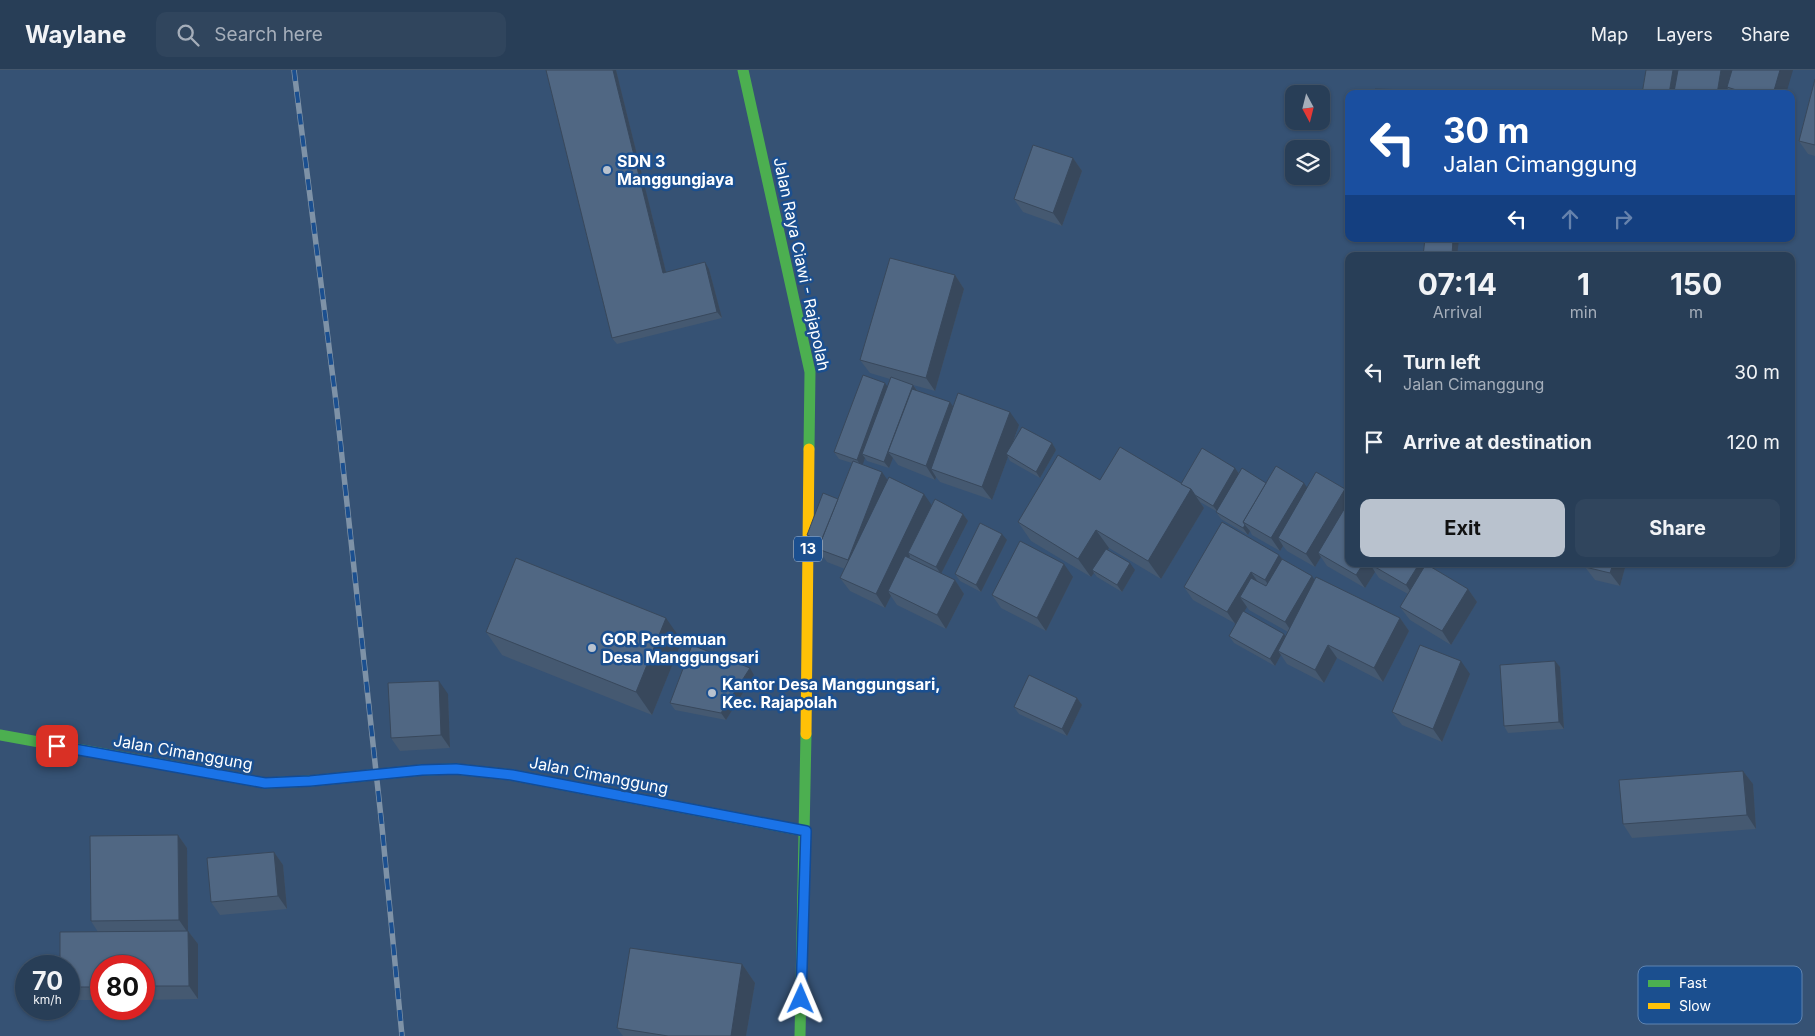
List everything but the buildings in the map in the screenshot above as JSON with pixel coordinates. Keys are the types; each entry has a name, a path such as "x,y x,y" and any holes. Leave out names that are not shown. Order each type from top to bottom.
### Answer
{"main road":[{"name":"Jalan Raya Ciawi - Rajapolah","path":"743,70 810,372 806,831 800,1036"},
{"name":"Jalan Cimanggung","path":"0,735 265,783 310,781 422,770 456,769 512,775 806,831"}],"railway":[{"path":"294,70 336,402 382,827 402,1036"}],"traffic: fast":[{"path":"743,70 810,372 809,449"},
{"path":"800,1036 806,734"},
{"path":"0,735 265,783 310,781"},
{"path":"422,770 456,769 512,775 805,831"},
{"path":"310,781 422,770"}],"traffic: slow":[{"path":"806,734 809,449"}],"place":[{"name":"SDN 3 Manggungjaya","path":"607,170"},
{"name":"GOR Pertemuan Desa Manggungsari","path":"592,648"},
{"name":"Kantor Desa Manggungsari, Kec. Rajapolah","path":"712,693"}],"route":[{"path":"57,746 265,783 310,781 422,770 456,769 512,775 806,831 801,999"}]}
